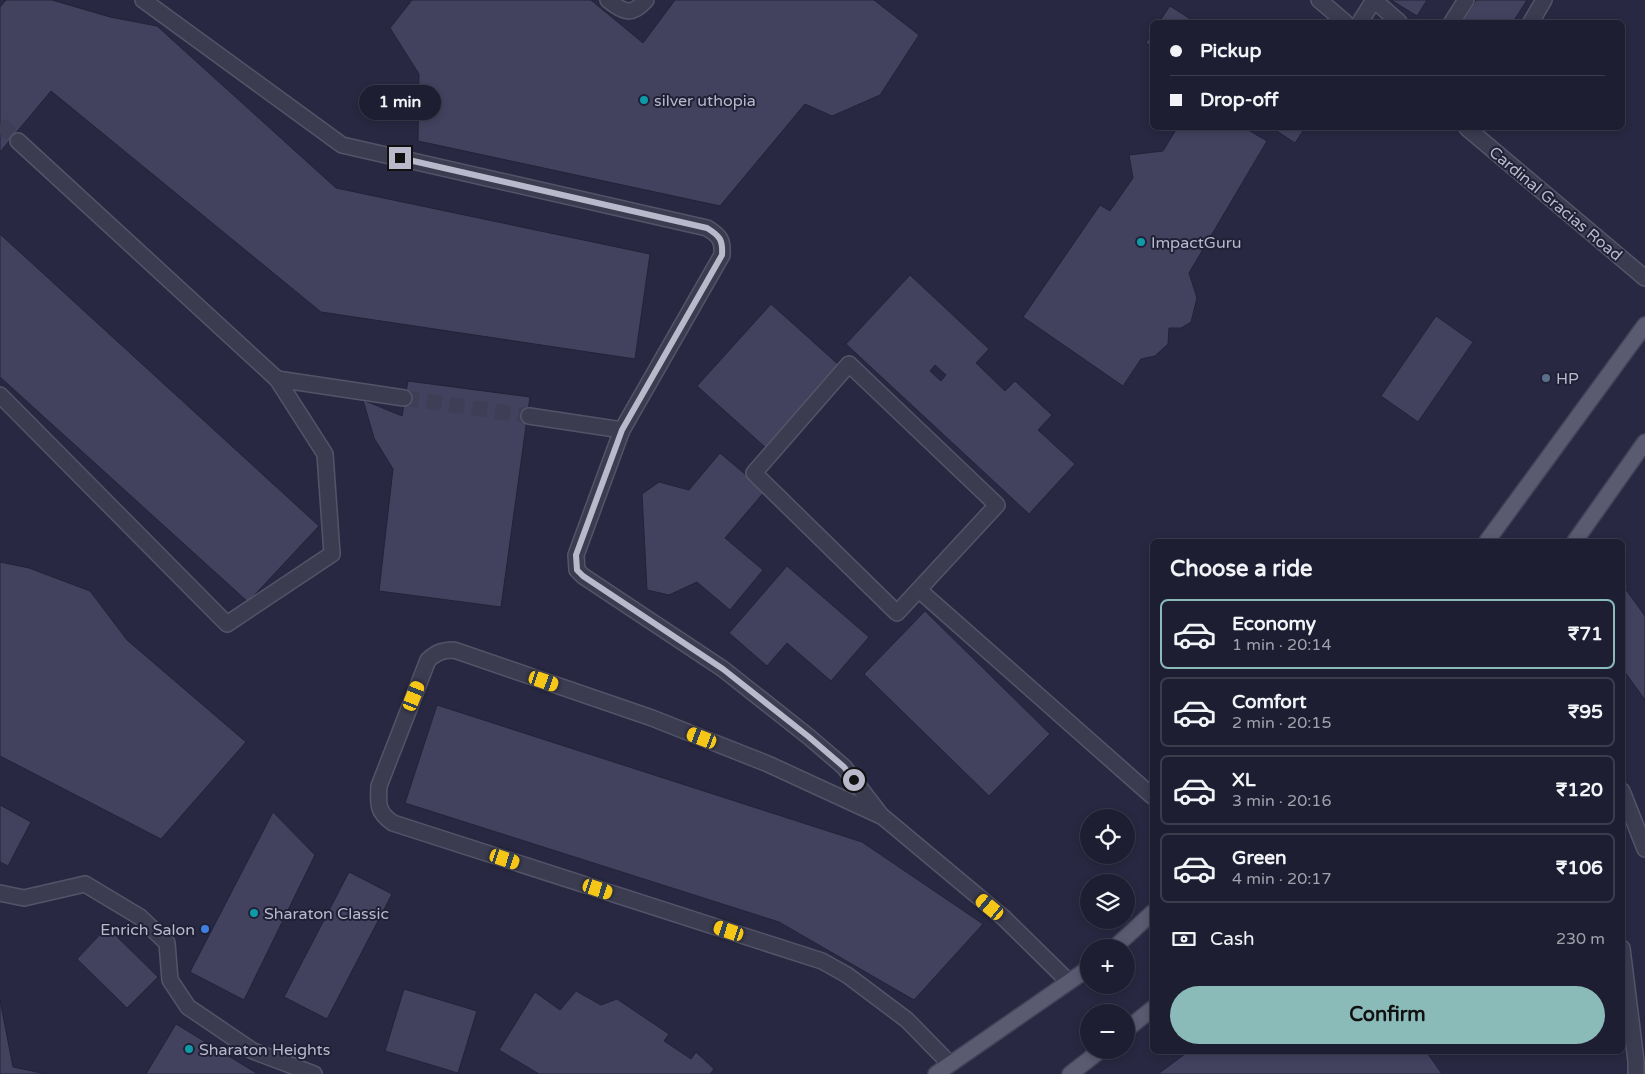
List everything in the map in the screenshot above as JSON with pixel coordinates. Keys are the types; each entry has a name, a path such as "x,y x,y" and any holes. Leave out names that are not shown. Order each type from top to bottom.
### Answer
{"main road":[{"path":"1488,539 1645,325"},
{"path":"1576,539 1645,442"},
{"path":"1124,939 1150,915"},
{"path":"936,1074 1080,974"},
{"path":"1135,1023 1150,1011"},
{"path":"1070,1074 1089,1059"}],"street":[{"path":"143,0 342,145 707,228 716,234 722,243 722,255 622,430 576,555 577,570 583,576 723,669 809,737 844,767 882,816 1004,918 1069,982"},
{"path":"608,0 618,8 629,12 638,8 646,0"},
{"path":"1319,0 1343,20"},
{"path":"1361,20 1374,0 1397,20"},
{"path":"1453,20 1466,0"},
{"path":"1531,20 1544,0"},
{"name":"Cardinal Gracias Road","path":"1469,130 1645,278"},
{"path":"0,396 227,624 332,554 324,454 277,379 18,140"},
{"path":"849,364 997,506 919,590 897,613 754,472 849,364"},
{"path":"277,379 404,398"},
{"path":"529,416 622,430"},
{"path":"919,590 1150,794"},
{"path":"882,816 768,764 679,729 454,650 436,652 428,660 379,786 378,801 383,816 393,822 822,961 847,975 907,1020 950,1064"},
{"path":"1625,799 1645,849"},
{"path":"0,893 24,898 85,884 140,917 167,943 170,980 188,1007 252,1051 314,1074"},
{"path":"1625,972 1636,1074"}],"building":[{"path":"6,0 52,0 110,17 157,26 336,188 650,254 635,359 321,312 51,91 0,152 0,7"},
{"name":"silver uthopia","path":"412,0 591,0 643,43 675,0 874,0 919,35 880,95 832,116 805,104 720,206 418,141 419,74 390,28"},
{"path":"1391,0 1427,0 1417,16"},
{"path":"1476,0 1527,0 1514,20 1463,20"},
{"path":"1170,6 1192,20 1160,20"},
{"path":"1150,36 1150,46 1146,43"},
{"name":"ImpactGuru","path":"1176,130 1248,130 1267,141 1189,273 1197,298 1191,322 1181,328 1169,328 1168,344 1155,356 1141,359 1123,386 1023,317 1100,205 1110,211 1133,178 1129,155 1163,151"},
{"path":"1275,130 1304,130 1295,143"},
{"path":"0,234 319,526 248,602 0,377"},
{"path":"910,275 989,349 976,363 1005,391 1015,381 1052,415 1038,430 1075,464 1029,514 846,344","holes":["935,365 946,375 941,381 930,371"]},
{"path":"771,304 840,366 766,448 697,386"},
{"path":"1436,316 1473,342 1418,422 1381,396"},
{"path":"408,381 530,397 501,607 379,591 393,469 374,438 363,400 402,416"},
{"path":"720,453 765,491 725,538 763,570 730,610 697,582 669,595 647,590 642,494 659,482 689,490"},
{"path":"0,562 29,568 90,591 127,640 246,742 161,839 0,756"},
{"path":"787,566 869,637 831,681 787,643 767,666 729,633"},
{"path":"1625,588 1645,616 1645,700 1625,672"},
{"path":"925,611 1050,734 989,796 864,674"},
{"path":"437,705 862,842 983,924 914,1000 779,922 405,803"},
{"path":"0,805 31,822 8,866 0,862"},
{"name":"Sharaton Classic","path":"273,812 315,855 244,1000 190,972"},
{"path":"349,872 392,894 327,1019 284,997"},
{"path":"107,927 158,977 127,1008 77,959"},
{"path":"404,989 477,1011 458,1073 385,1051"},
{"path":"576,991 601,1005 617,999 669,1034 664,1041 691,1059 696,1052 714,1069 710,1074 539,1074 499,1050 535,992 560,1010"},
{"path":"0,1000 13,1067 46,1074 0,1074"},
{"name":"Sharaton Heights","path":"176,1024 258,1074 146,1074"},
{"path":"1185,1054 1428,1054 1442,1074 1158,1074"}],"tunnel":[{"path":"0,124 18,141"},
{"path":"404,398 529,416"}],"place":[{"name":"silver uthopia","path":"644,100"},
{"name":"ImpactGuru","path":"1141,242"},
{"name":"HP","path":"1546,378"},
{"name":"Sharaton Classic","path":"254,913"},
{"name":"Enrich Salon","path":"205,929"},
{"name":"Sharaton Heights","path":"189,1049"}],"route":[{"path":"400,158 707,228 716,234 722,243 722,255 622,430 576,555 577,570 583,576 723,669 809,737 844,767 854,780"}]}
